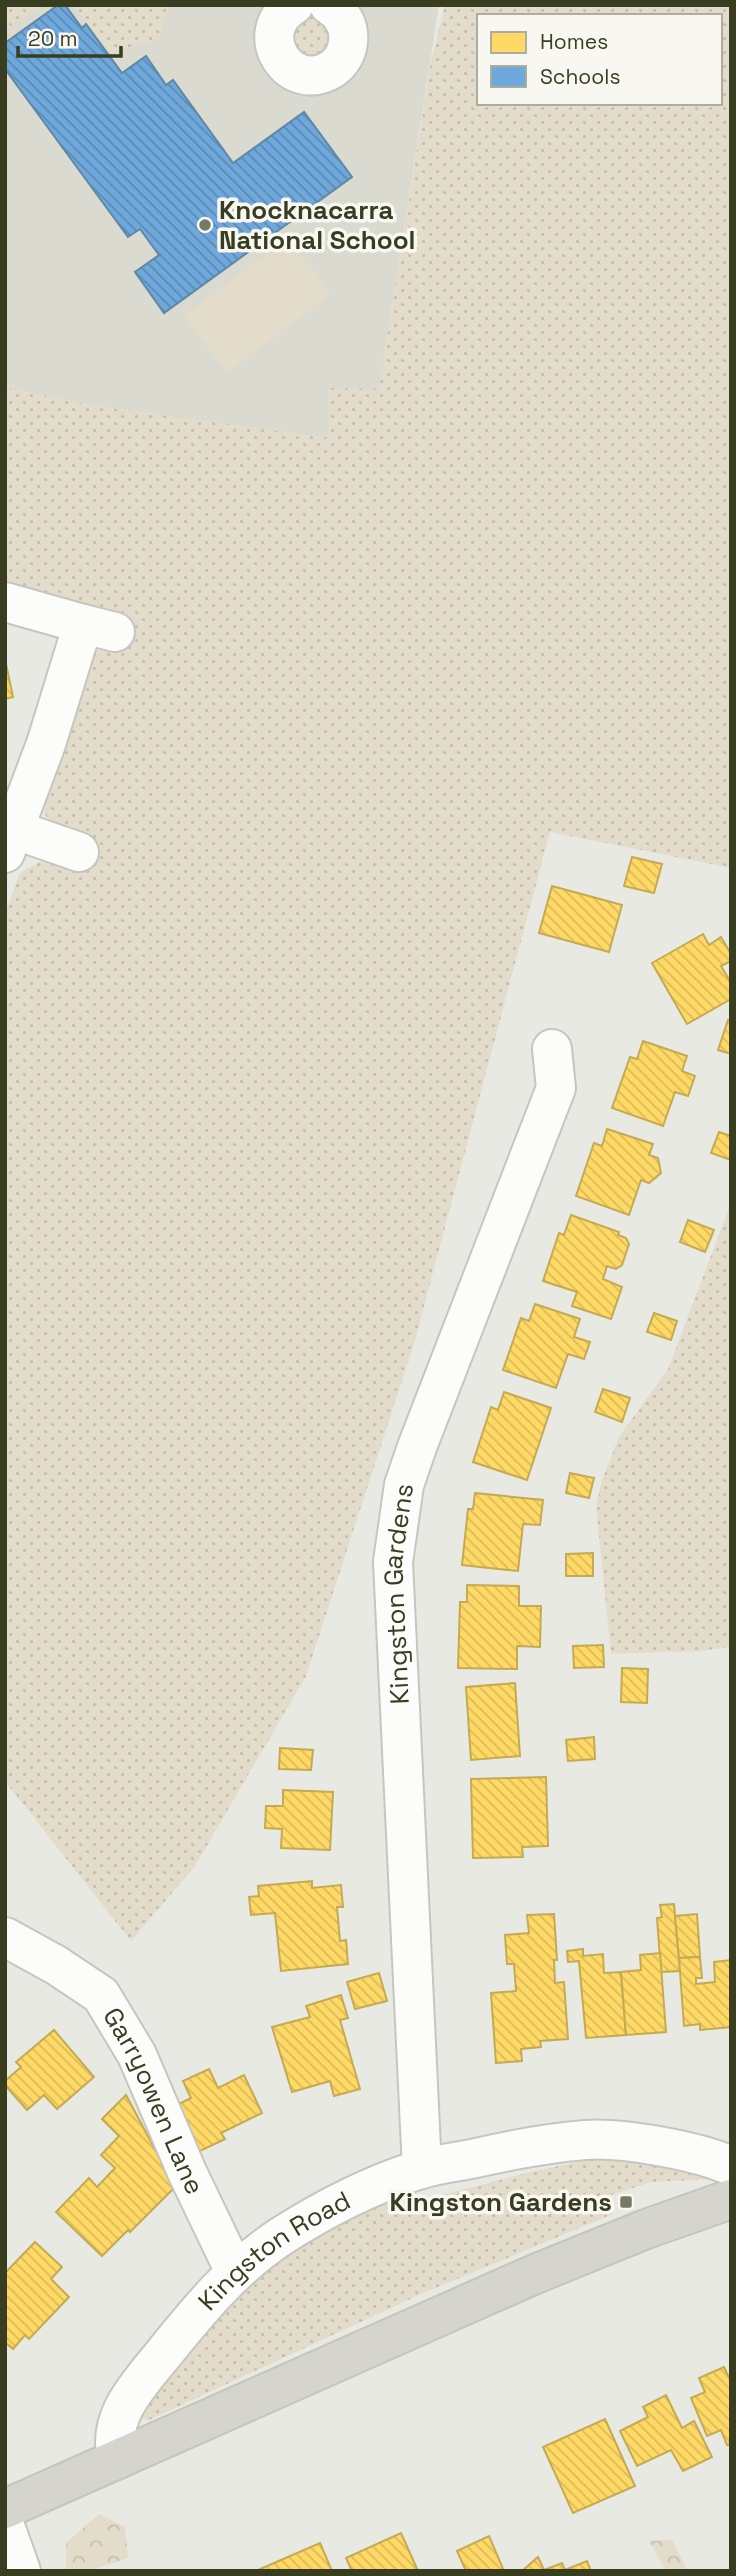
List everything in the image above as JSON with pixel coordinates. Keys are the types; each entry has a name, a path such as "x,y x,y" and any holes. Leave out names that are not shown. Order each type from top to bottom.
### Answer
{"main road":[{"path":"5,2509 535,2274 646,2229 731,2199"}],"street":[{"path":"288,6 275,28 274,40 282,61 302,74 314,75 335,67 348,47 349,12"},
{"path":"5,603 99,628 46,744 9,841 79,852"},
{"name":"Kingston Gardens","path":"422,2169 393,1562 404,1485 416,1447 556,1088 552,1048"},
{"name":"Garryowen Lane","path":"5,1937 56,1965 101,1995 137,2055 187,2172 235,2272"},
{"name":"Kingston Road","path":"118,2459 114,2447 116,2426 127,2404 143,2379 206,2300 235,2272 280,2237 321,2214 422,2169 509,2151 587,2140 676,2150 731,2166"},
{"path":"5,2526 21,2571"}],"shaded area":[{"name":"Knocknacarra National School","path":"5,5 439,5 379,389 330,439 96,406 5,388"}],"green space":[{"path":"5,5 43,5 5,29"},
{"path":"73,5 169,5 159,38 111,53"},
{"path":"445,5 731,5 731,868 550,832 414,1344 306,1676 195,1866 131,1941 5,1781 5,913 20,873 40,862 73,867 61,829 46,817 42,804 90,657 107,644 126,650 134,622 5,584 5,388 96,406 329,438 328,388 379,389 431,61"},
{"path":"309,13 317,13 335,28 326,57 296,55 290,27"},
{"path":"288,238 331,294 227,372 184,316"},
{"path":"731,1203 731,1647 699,1651 611,1654 596,1506 602,1480 619,1437 668,1369"},
{"path":"634,2157 694,2170 710,2179 651,2182 608,2196 613,2214 419,2295 149,2420 143,2419 139,2413 184,2350 273,2261 350,2216 403,2194 417,2199 439,2196 530,2172 598,2158"},
{"path":"99,2514 125,2527 128,2558 90,2571 66,2571 66,2543"},
{"path":"672,2540 688,2571 666,2571 649,2541"}],"building: Homes":[{"path":"5,664 13,697 5,699"},
{"path":"632,857 662,864 654,893 624,886"},
{"path":"552,886 622,905 609,952 539,933"},
{"path":"703,934 709,945 721,937 731,954 731,961 721,966 731,983 731,999 687,1024 652,963"},
{"path":"728,1020 731,1020 731,1054 718,1050"},
{"path":"643,1041 687,1056 682,1071 695,1076 688,1096 675,1092 663,1126 612,1108 630,1057 637,1059"},
{"path":"607,1129 653,1144 649,1155 658,1158 661,1173 649,1183 641,1180 629,1215 576,1196 594,1143 602,1146"},
{"path":"719,1132 731,1136 731,1160 711,1153"},
{"path":"571,1215 619,1232 618,1235 626,1238 629,1244 622,1265 616,1269 607,1266 603,1279 622,1287 611,1319 572,1306 577,1292 543,1281 559,1233 564,1235"},
{"path":"688,1220 714,1230 705,1252 680,1242"},
{"path":"535,1304 580,1319 574,1337 590,1342 584,1359 568,1354 556,1388 503,1370 521,1318 529,1321"},
{"path":"654,1313 677,1321 671,1340 647,1332"},
{"path":"603,1389 630,1398 622,1422 595,1412"},
{"path":"504,1392 551,1408 527,1480 473,1462 491,1407 498,1410"},
{"path":"570,1473 594,1478 589,1498 566,1493"},
{"path":"475,1493 543,1500 540,1525 523,1524 518,1571 462,1565 468,1509 473,1509"},
{"path":"593,1553 593,1576 566,1576 566,1554"},
{"path":"467,1585 519,1586 519,1606 541,1606 540,1647 517,1646 517,1669 458,1668 460,1602 467,1602"},
{"path":"603,1645 604,1667 574,1668 573,1646"},
{"path":"622,1668 648,1669 647,1703 621,1702"},
{"path":"515,1683 520,1756 471,1760 466,1687"},
{"path":"594,1737 595,1759 568,1761 566,1740"},
{"path":"280,1748 313,1750 311,1770 279,1769"},
{"path":"546,1777 548,1846 522,1847 523,1857 473,1858 471,1779"},
{"path":"283,1790 333,1792 330,1850 281,1848 282,1829 265,1828 266,1806 283,1806"},
{"path":"312,1881 312,1888 341,1885 343,1907 337,1907 340,1941 346,1940 348,1964 281,1971 275,1913 251,1915 249,1897 259,1896 258,1886"},
{"path":"674,1904 680,1971 661,1972 657,1918 662,1917 660,1905"},
{"path":"554,1914 557,1960 554,1960 555,1983 564,1982 568,2039 540,2041 541,2047 521,2049 522,2061 496,2063 491,1993 516,1991 514,1964 507,1964 505,1935 529,1933 527,1915"},
{"path":"697,1914 700,1957 679,1958 675,1916"},
{"path":"583,1949 583,1956 603,1954 604,1973 621,1972 626,2035 586,2038 579,1961 568,1962 567,1951"},
{"path":"660,1953 666,2032 626,2035 621,1972 641,1970 640,1955"},
{"path":"700,1957 702,1978 696,1978 696,1984 715,1982 714,1962 731,1960 731,2027 700,2030 700,2024 684,2026 679,1958"},
{"path":"379,1973 387,2001 355,2009 347,1982"},
{"path":"341,1995 348,2018 340,2020 360,2089 334,2096 330,2081 292,2092 272,2027 310,2017 306,2006"},
{"path":"54,2030 94,2077 57,2109 44,2095 27,2110 5,2085 5,2081 21,2067 16,2062"},
{"path":"209,2069 218,2088 244,2075 262,2113 221,2133 225,2139 198,2152 175,2106 191,2098 183,2081"},
{"path":"126,2095 175,2187 102,2256 56,2212 89,2178 97,2187 115,2168 101,2155 119,2136 102,2119"},
{"path":"35,2242 62,2267 51,2279 69,2297 29,2339 25,2335 13,2349 5,2342 5,2273"},
{"path":"724,2367 731,2382 731,2444 727,2445 721,2430 707,2436 691,2398 705,2392 699,2378"},
{"path":"666,2395 682,2428 694,2421 712,2457 683,2471 671,2450 637,2466 620,2431 648,2417 643,2407"},
{"path":"605,2419 635,2486 573,2513 543,2447"},
{"path":"401,2533 418,2571 352,2571 346,2558"},
{"path":"489,2536 504,2571 466,2571 457,2551"},
{"path":"320,2543 332,2571 260,2569"},
{"path":"538,2557 544,2570 562,2563 565,2570 587,2561 591,2571 522,2571"}],"building: Schools":[{"path":"58,5 65,5 82,28 86,24 122,73 146,56 166,85 173,80 233,163 304,112 352,177 164,313 135,272 159,255 140,229 128,237 5,69 5,43"}],"place":[{"name":"Knocknacarra National School","path":"205,225"},
{"name":"Kingston Gardens","path":"626,2202"}]}
